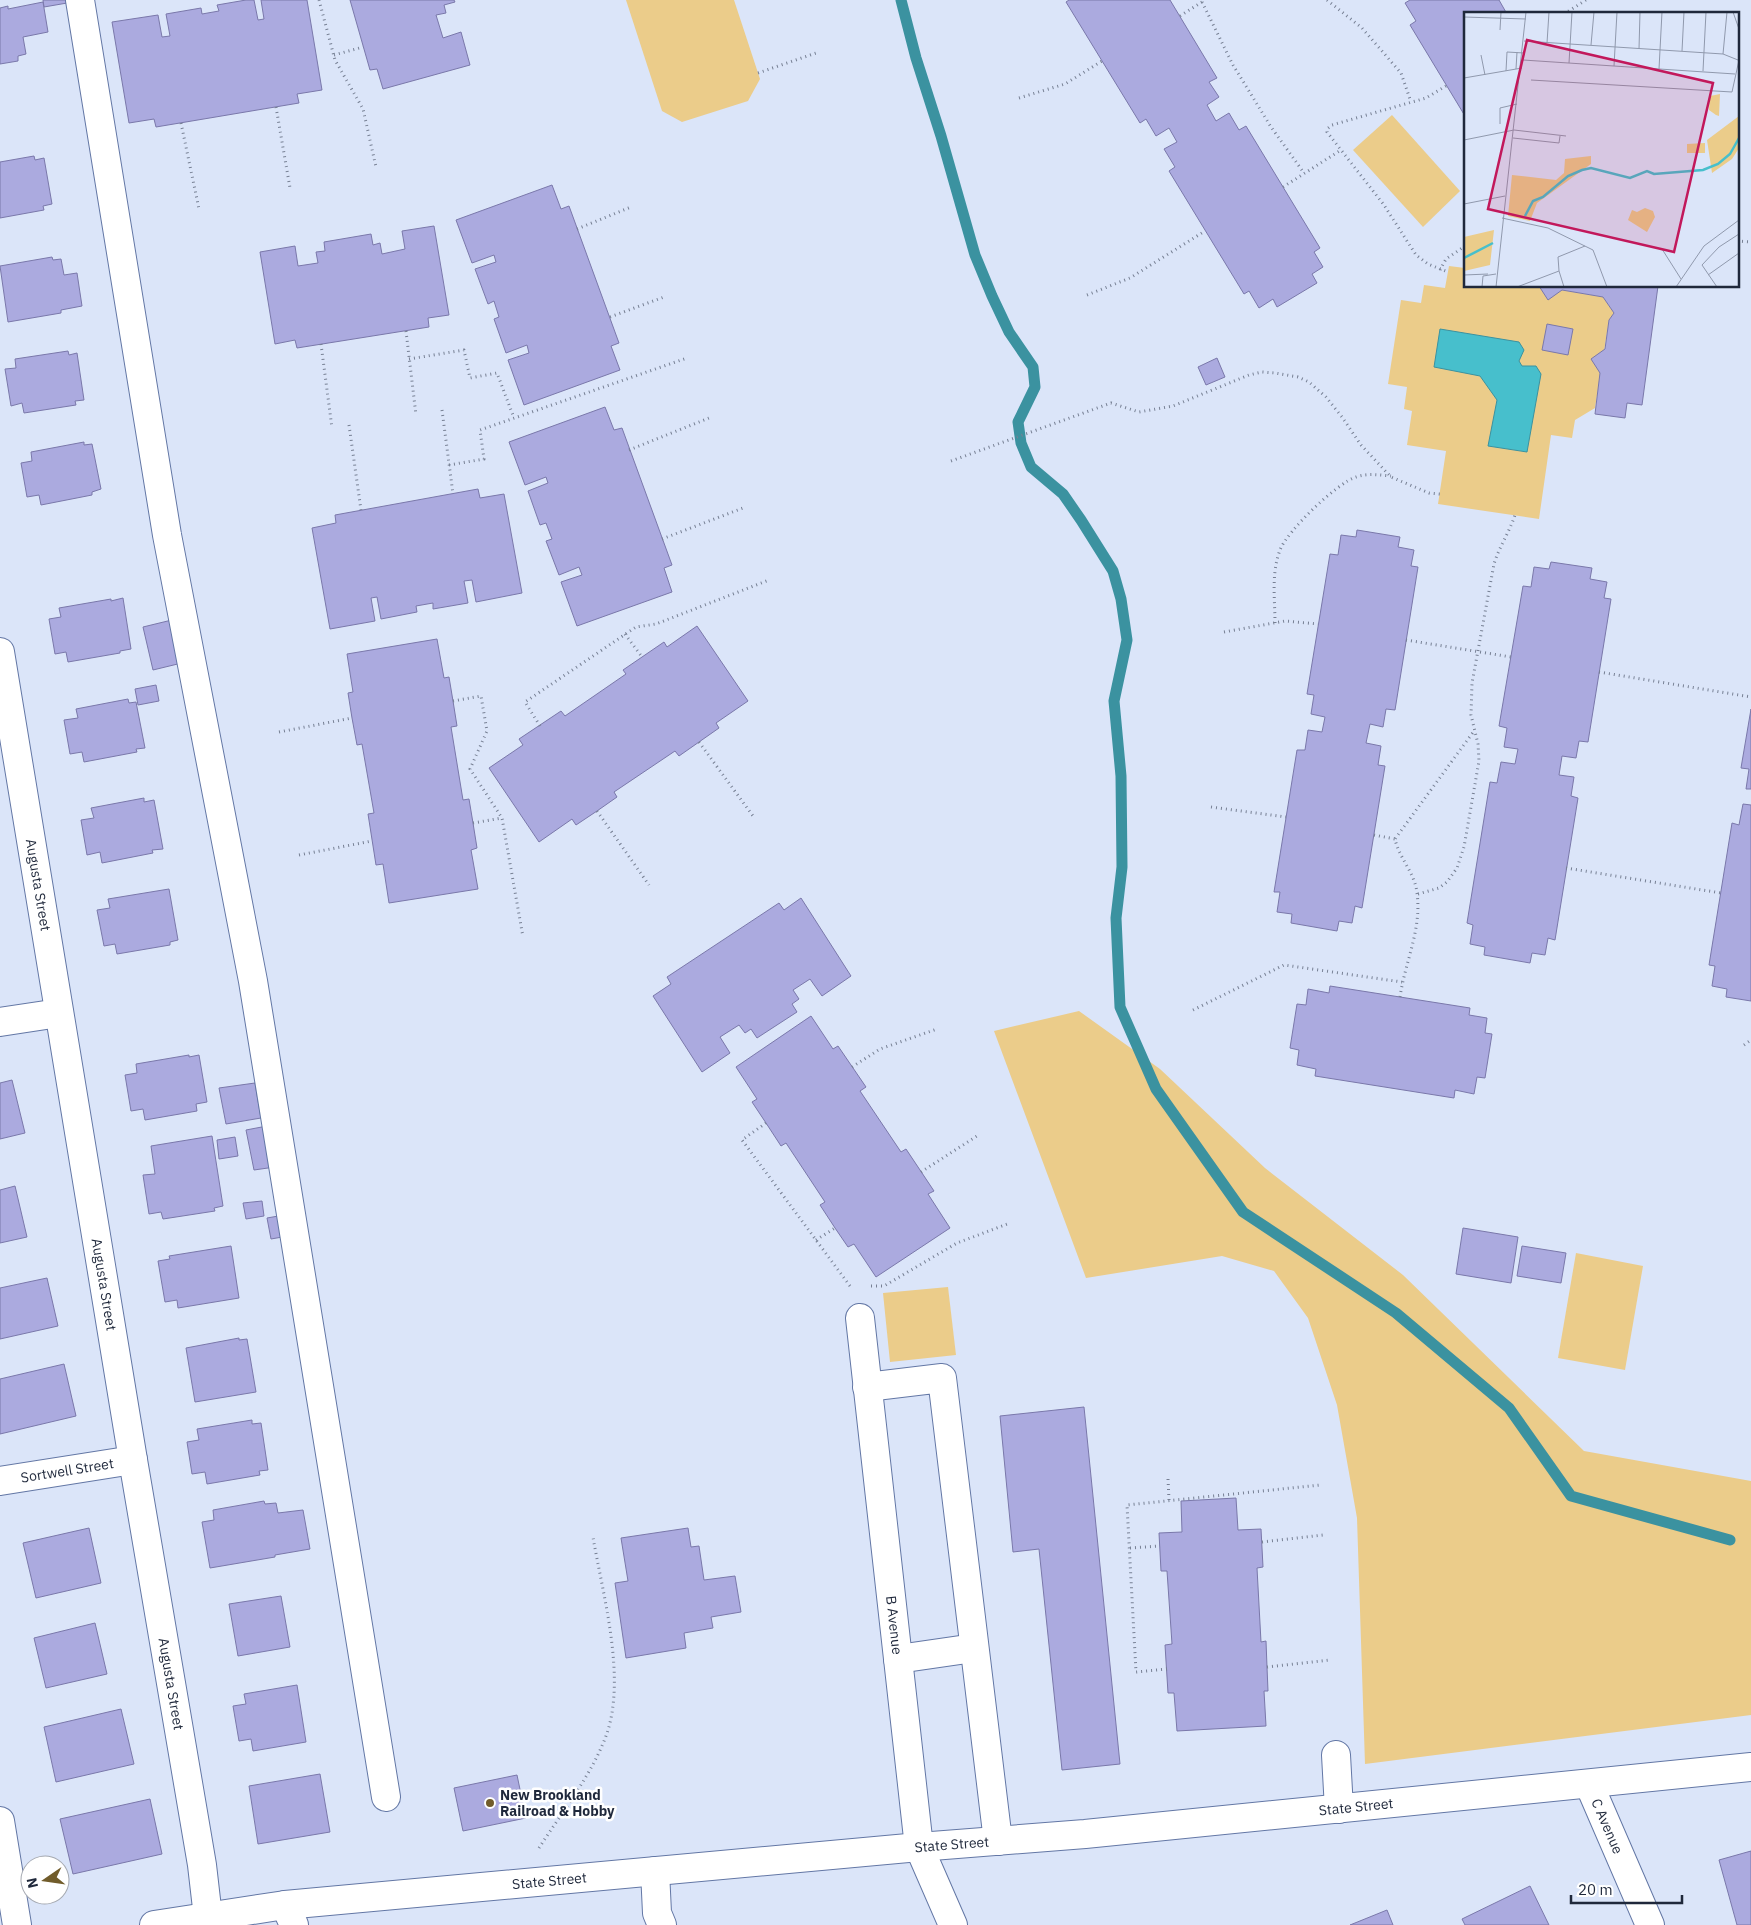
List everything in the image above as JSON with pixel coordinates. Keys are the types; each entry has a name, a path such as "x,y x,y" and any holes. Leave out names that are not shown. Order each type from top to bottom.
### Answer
{"street":[{"path":"80,0 167,534 253,981 386,1797"},
{"name":"Augusta Street","path":"0,652 202,1866 208,1917"},
{"path":"0,1022 59,1013"},
{"name":"B Avenue","path":"860,1318 918,1847 953,1925"},
{"path":"867,1387 942,1378 998,1840"},
{"name":"Sortwell Street","path":"0,1481 133,1460"},
{"path":"898,1658 974,1648"},
{"path":"1336,1755 1339,1809"},
{"name":"State Street","path":"154,1925 208,1917 289,1915 516,1884 1339,1809 1751,1767"},
{"name":"C Avenue","path":"1589,1784 1650,1925"},
{"path":"0,1820 17,1925"},
{"path":"655,1871 657,1913 662,1925"}],"path":[{"path":"319,0 335,60 363,109 376,167"},
{"path":"1327,0 1362,28 1401,73 1412,102"},
{"path":"1567,12 1586,0"},
{"path":"1180,16 1203,1 1233,66 1271,127 1304,173"},
{"path":"334,55 363,47"},
{"path":"758,73 819,52"},
{"path":"1019,98 1065,84 1102,60"},
{"path":"1446,86 1426,98 1328,127 1327,132 1384,205 1416,255 1428,264 1448,272"},
{"path":"276,107 290,188"},
{"path":"181,123 199,209"},
{"path":"1283,187 1341,150"},
{"path":"577,228 631,207"},
{"path":"1087,295 1130,278 1205,231"},
{"path":"1738,241 1751,242"},
{"path":"1440,270 1446,259 1464,247"},
{"path":"610,317 664,297"},
{"path":"406,331 416,414"},
{"path":"321,344 332,428"},
{"path":"409,359 464,350 470,378 497,373 514,418"},
{"path":"449,465 484,459 480,430 686,358"},
{"path":"952,461 1111,403 1139,412 1173,406 1249,375 1262,372 1289,374 1309,382 1326,397 1361,445 1391,476"},
{"path":"442,410 453,494"},
{"path":"630,450 709,418"},
{"path":"349,425 361,510"},
{"path":"1275,623 1274,578 1280,550 1286,539 1341,484 1367,474 1391,476 1429,493 1440,494"},
{"path":"662,539 743,508"},
{"path":"1418,894 1439,888 1447,882 1461,860 1479,761 1478,744 1471,715 1472,682 1494,564 1499,548 1515,515"},
{"path":"540,726 525,702 625,634 636,627 656,624 769,580"},
{"path":"1224,632 1285,621 1318,624"},
{"path":"625,634 642,657"},
{"path":"1406,640 1511,657"},
{"path":"1599,672 1751,697"},
{"path":"453,701 481,696 487,731 470,769 502,818 523,937"},
{"path":"278,732 352,718"},
{"path":"1400,997 1402,982 1414,941 1418,914 1418,894 1412,876 1397,848 1395,839 1474,730"},
{"path":"700,742 752,816"},
{"path":"1211,807 1286,817"},
{"path":"597,811 648,885"},
{"path":"473,823 502,818"},
{"path":"1374,834 1395,839"},
{"path":"299,856 372,841"},
{"path":"1566,868 1720,893"},
{"path":"1193,1010 1284,965 1402,982"},
{"path":"852,1067 880,1049 937,1029"},
{"path":"1744,1044 1751,1040"},
{"path":"766,1123 742,1140 850,1286 858,1286"},
{"path":"921,1172 977,1136"},
{"path":"867,1286 884,1286 957,1243 1010,1224"},
{"path":"816,1240 835,1228"},
{"path":"1168,1480 1169,1500"},
{"path":"1167,1669 1136,1672 1127,1504 1320,1485"},
{"path":"1262,1542 1323,1535"},
{"path":"516,1884 589,1770 606,1736 616,1690 611,1638 593,1537"},
{"path":"1130,1548 1160,1546"},
{"path":"1267,1667 1330,1660"}],"shaded area":[{"path":"626,0 734,0 760,79 748,101 682,122 662,111"},
{"path":"1392,115 1460,191 1423,227 1353,150"},
{"path":"1449,266 1464,268 1464,288 1550,288 1603,297 1614,313 1609,320 1595,408 1575,420 1572,438 1551,435 1539,519 1438,504 1446,451 1407,445 1412,411 1404,409 1407,387 1388,384 1401,300 1421,303 1424,285 1445,288"},
{"path":"1079,1011 1160,1069 1265,1168 1403,1275 1584,1451 1751,1481 1751,1715 1365,1764 1357,1518 1337,1405 1308,1318 1274,1271 1222,1256 1086,1278 994,1031"},
{"path":"1576,1253 1643,1266 1625,1370 1558,1358"},
{"path":"948,1287 956,1355 890,1362 883,1293"}],"water":[{"path":"1440,329 1519,342 1524,350 1519,361 1522,366 1536,366 1541,374 1527,452 1488,446 1497,400 1480,376 1434,367"}],"building":[{"path":"43,0 72,0 73,2 44,7"},
{"path":"254,0 258,20 264,19 261,0 307,0 322,90 297,94 299,103 156,127 154,119 129,123 112,22 158,15 162,37 170,36 166,14 201,8 202,14 219,11 217,5"},
{"path":"350,0 454,0 455,2 444,5 446,13 436,15 443,38 461,32 470,65 383,89 377,69 370,70"},
{"path":"1069,0 1170,0 1217,78 1209,82 1219,97 1207,105 1216,121 1229,113 1239,130 1246,126 1320,248 1314,252 1323,267 1312,274 1317,283 1277,307 1273,299 1259,308 1249,291 1244,294 1169,171 1175,167 1164,149 1177,142 1169,128 1156,136 1146,119 1140,123 1066,2"},
{"path":"1410,0 1499,0 1506,12 1464,12 1464,114 1410,25 1416,21 1405,3"},
{"path":"43,2 48,32 23,37 26,54 18,56 18,61 0,64 0,8 8,6 8,9"},
{"path":"34,156 35,160 44,158 52,204 43,206 44,210 0,218 0,162"},
{"path":"552,185 561,209 569,206 619,343 611,346 620,370 524,405 508,360 529,353 527,345 506,353 494,319 499,317 494,301 488,304 475,269 496,262 494,255 472,263 456,220"},
{"path":"434,226 449,315 428,318 429,327 297,348 295,340 275,344 260,252 295,246 298,266 318,263 316,252 325,251 324,242 371,234 373,245 380,243 382,254 405,249 402,231"},
{"path":"52,257 53,260 61,259 64,275 77,273 82,306 61,310 61,313 8,322 0,266"},
{"path":"1540,288 1658,288 1642,405 1627,403 1625,418 1595,414 1600,373 1591,359 1605,349 1609,320 1614,313 1603,297 1562,290 1548,300"},
{"path":"1547,324 1573,329 1568,355 1542,350"},
{"path":"68,351 69,355 77,353 84,400 75,401 76,405 24,413 22,403 11,406 5,369 16,368 15,359"},
{"path":"1217,358 1225,377 1206,385 1198,367"},
{"path":"605,407 614,430 622,428 672,565 664,568 672,592 577,626 561,582 582,575 579,567 559,575 546,541 552,539 546,523 540,525 528,491 548,483 546,477 525,485 509,442"},
{"path":"84,442 84,445 92,444 101,489 92,492 92,495 41,505 39,495 27,497 21,463 32,461 31,452"},
{"path":"478,489 480,498 504,494 522,593 476,602 472,580 464,581 468,603 433,609 433,603 416,606 417,612 381,619 377,597 371,598 375,621 330,629 312,528 336,523 335,515"},
{"path":"1357,530 1400,537 1398,547 1414,550 1411,566 1418,567 1395,710 1386,709 1383,727 1370,724 1366,743 1381,746 1378,765 1385,766 1362,908 1355,906 1352,923 1339,921 1337,931 1291,923 1292,914 1277,912 1280,892 1274,892 1297,750 1305,750 1308,730 1322,732 1325,717 1311,714 1314,695 1307,694 1330,554 1338,555 1341,535 1356,537"},
{"path":"1551,562 1592,568 1590,579 1607,582 1604,598 1611,599 1588,742 1579,741 1576,758 1562,756 1559,775 1574,777 1571,796 1578,798 1555,940 1548,938 1545,955 1532,953 1530,963 1484,955 1485,947 1470,944 1473,925 1467,923 1490,782 1497,783 1501,762 1515,764 1518,749 1504,747 1507,728 1499,726 1523,586 1531,587 1534,567 1549,569"},
{"path":"123,598 131,649 120,651 120,653 68,662 66,652 55,654 49,619 61,617 59,608"},
{"path":"180,618 190,661 153,670 143,627"},
{"path":"697,626 748,701 716,723 719,728 679,756 675,751 614,792 617,797 597,811 576,825 572,819 539,842 489,768 523,745 519,739 561,711 565,716 626,674 623,670 664,642 667,647"},
{"path":"437,639 444,678 449,677 453,701 457,726 451,727 463,800 469,799 473,823 477,848 471,850 478,889 389,903 383,864 376,865 368,814 374,813 362,744 357,745 352,718 348,693 353,692 347,654"},
{"path":"156,685 159,701 138,705 135,689"},
{"path":"128,699 129,703 136,702 145,748 136,749 137,752 84,762 82,752 70,754 64,720 78,718 76,709"},
{"path":"1751,709 1751,789 1746,789 1749,769 1741,768"},
{"path":"144,798 144,802 154,800 163,849 152,850 153,853 102,863 100,852 87,855 81,820 94,818 91,808"},
{"path":"1743,804 1751,805 1751,1001 1726,997 1727,989 1712,986 1715,966 1709,965 1732,823 1739,825"},
{"path":"169,889 178,940 170,942 170,945 117,954 115,944 104,946 97,910 110,908 108,899"},
{"path":"801,898 851,976 822,996 810,979 793,990 799,999 792,1004 797,1012 757,1038 751,1029 745,1033 739,1025 720,1037 730,1053 702,1072 653,996 671,984 667,977 779,903 784,910"},
{"path":"1330,986 1470,1008 1469,1015 1487,1018 1485,1033 1492,1034 1485,1078 1477,1077 1474,1094 1455,1090 1454,1098 1315,1076 1316,1069 1297,1065 1299,1050 1290,1048 1297,1004 1306,1005 1308,989 1329,993"},
{"path":"811,1016 833,1049 838,1046 866,1087 860,1091 901,1152 906,1149 934,1191 928,1194 950,1228 876,1277 854,1244 848,1247 835,1228 820,1205 825,1202 786,1143 781,1146 752,1102 757,1099 736,1067"},
{"path":"189,1055 189,1057 199,1055 207,1102 196,1104 197,1111 145,1120 143,1109 131,1111 125,1075 137,1073 136,1064"},
{"path":"12,1080 25,1133 0,1139 0,1083"},
{"path":"255,1083 261,1118 226,1124 219,1088"},
{"path":"267,1126 275,1167 254,1170 246,1130"},
{"path":"212,1136 223,1206 214,1208 215,1211 163,1219 161,1212 149,1214 143,1175 155,1174 151,1146"},
{"path":"235,1137 238,1156 219,1159 217,1140"},
{"path":"15,1186 27,1237 0,1243 0,1190"},
{"path":"262,1201 264,1216 246,1219 243,1203"},
{"path":"284,1215 288,1236 271,1239 267,1218"},
{"path":"1463,1228 1518,1237 1511,1283 1456,1274"},
{"path":"231,1246 239,1298 178,1308 177,1300 165,1302 158,1261 170,1259 169,1256"},
{"path":"1522,1246 1566,1253 1561,1283 1517,1276"},
{"path":"47,1278 58,1326 0,1339 0,1288"},
{"path":"239,1338 239,1340 247,1339 256,1392 195,1402 186,1348"},
{"path":"64,1364 76,1416 0,1434 0,1379"},
{"path":"1084,1407 1120,1764 1062,1770 1039,1549 1013,1552 1000,1416"},
{"path":"252,1420 252,1424 261,1423 268,1470 259,1471 260,1475 207,1484 205,1472 192,1474 187,1442 199,1440 197,1429"},
{"path":"1236,1498 1238,1530 1261,1529 1263,1567 1257,1568 1261,1642 1266,1641 1268,1691 1264,1691 1266,1726 1177,1731 1174,1693 1168,1693 1165,1645 1172,1644 1167,1571 1161,1571 1159,1533 1182,1532 1181,1501"},
{"path":"264,1501 265,1504 276,1503 278,1513 303,1510 310,1549 210,1568 202,1522 214,1520 213,1510"},
{"path":"89,1528 101,1583 36,1598 23,1543"},
{"path":"688,1528 691,1547 699,1546 704,1580 735,1576 741,1612 711,1617 713,1628 684,1633 686,1648 626,1658 615,1583 628,1581 621,1538"},
{"path":"281,1596 290,1647 238,1656 229,1604"},
{"path":"95,1623 107,1674 46,1688 34,1638"},
{"path":"297,1685 306,1742 253,1751 251,1739 239,1741 233,1706 246,1704 244,1694"},
{"path":"121,1709 134,1764 56,1782 44,1727"},
{"path":"320,1774 330,1832 258,1844 249,1786"},
{"name":"New Brookland Railroad & Hobby","path":"517,1775 526,1818 463,1831 454,1788"},
{"path":"150,1799 162,1854 73,1874 60,1819"},
{"path":"1751,1851 1751,1925 1737,1925 1719,1860"},
{"path":"1530,1886 1549,1925 1465,1925 1462,1919"},
{"path":"1387,1910 1393,1925 1350,1925"}],"waterway":[{"path":"901,0 916,58 941,136 975,255 1009,332 1033,367 1035,387 1018,422 1021,443 1031,467 1063,494 1081,520 1113,571 1121,599 1127,640 1114,701 1121,776 1122,867 1116,918 1120,1007 1156,1089 1243,1212 1396,1313 1509,1408 1571,1496 1730,1540"}],"place":[{"name":"New Brookland Railroad & Hobby","path":"490,1803"}]}
